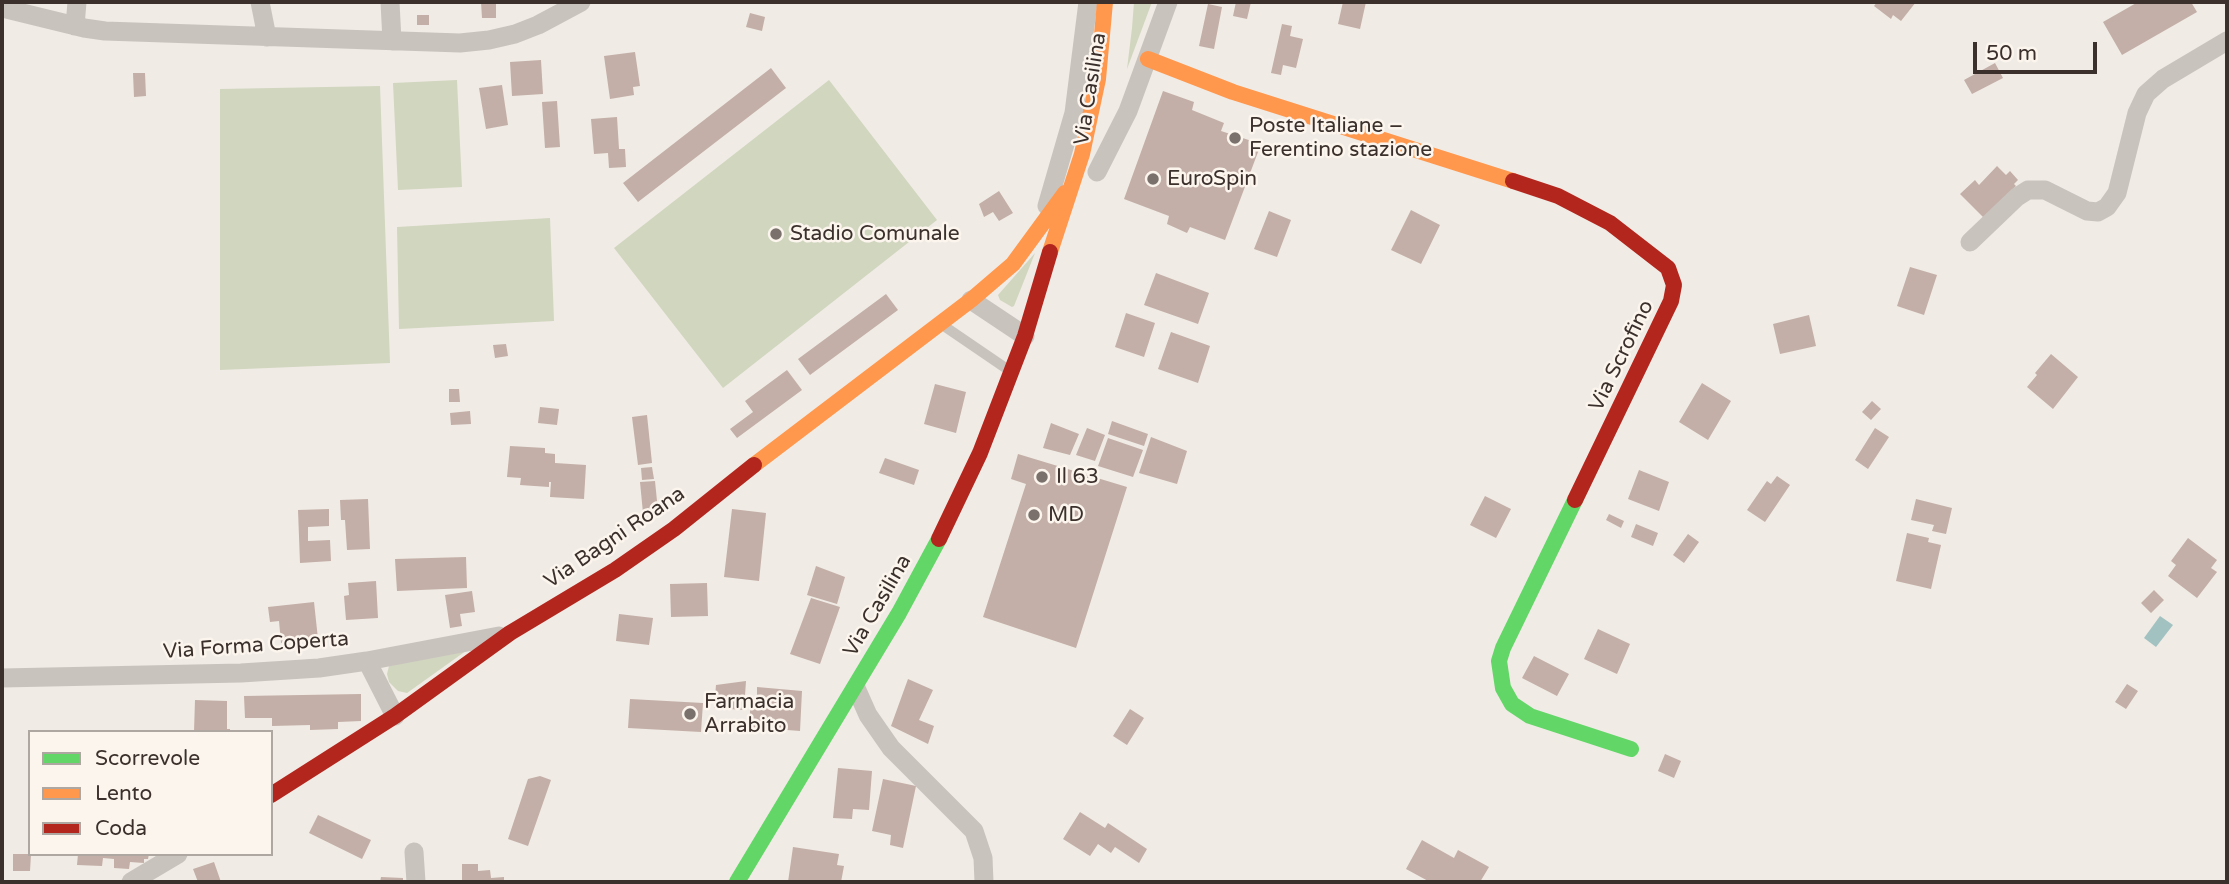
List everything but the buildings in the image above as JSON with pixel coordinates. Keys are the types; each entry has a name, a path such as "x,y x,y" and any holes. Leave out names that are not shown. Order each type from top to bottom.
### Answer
{"street":[{"path":"75,26 77,2"},
{"path":"260,2 267,37"},
{"path":"390,2 392,41"},
{"path":"2,8 75,26 117,31 469,43 498,38 538,25 582,2"},
{"path":"1041,225 1060,168 1074,113 1088,2"},
{"name":"Via Casilina","path":"737,882 856,688 946,529 980,453 1025,336 1090,122 1098,79 1105,2"},
{"path":"1098,79 1118,2"},
{"path":"1095,180 1117,135 1168,2"},
{"path":"1970,242 2017,197 2028,190 2045,190 2087,211 2098,212 2107,207 2117,193 2137,113 2146,94 2157,83 2227,41"},
{"name":"Via Scrofino","path":"1148,59 1233,92 1558,196 1610,223 1668,268 1674,285 1671,301 1499,661 1503,688 1518,710 1630,749"},
{"name":"Via Casilina","path":"1095,180 1113,104"},
{"name":"Via Bagni Roana","path":"273,794 395,716 510,634 654,543 971,300 1013,264 1073,183"},
{"name":"Via Casilina","path":"1025,336 1065,258"},
{"path":"971,300 1025,336"},
{"name":"Via Forma Coperta","path":"2,678 241,673 319,668 510,634"},
{"path":"367,661 395,716"},
{"path":"856,688 883,738 908,767 965,819 974,831 983,858 984,882"},
{"path":"414,852 415,882"},
{"path":"131,882 175,856"}],"lane":[{"path":"941,323 1012,372"}],"green space":[{"path":"1134,2 1152,2 1127,69 1132,28"},
{"path":"457,80 462,187 398,190 393,83"},
{"name":"Stadio Comunale","path":"829,80 937,220 723,388 614,248"},
{"path":"380,86 390,363 220,370 220,89"},
{"path":"550,218 554,321 399,329 397,227"},
{"path":"1035,253 1012,307 1000,300 998,295"},
{"path":"470,648 407,693 398,691 389,682 389,666"}],"water":[{"path":"2160,616 2173,625 2156,647 2144,638"}],"traffic: fast":[{"path":"1575,500 1503,648 1499,661 1503,688 1512,704 1530,716 1631,749"},
{"path":"737,882 899,613 939,539"}],"traffic: slow":[{"path":"1050,252 1082,154 1098,79 1105,2"},
{"path":"1148,59 1233,92 1513,181"},
{"path":"754,465 971,300 1013,264 1065,193"}],"traffic: jam":[{"path":"1513,181 1558,196 1610,223 1668,268 1674,285 1671,301 1575,500"},
{"path":"939,539 980,453 1025,336 1050,252"},
{"path":"273,794 395,716 510,633 615,570 674,529 754,465"}],"place":[{"name":"Poste Italiane – Ferentino stazione","path":"1235,138"},
{"name":"EuroSpin","path":"1153,179"},
{"name":"Stadio Comunale","path":"776,234"},
{"name":"Il 63","path":"1042,477"},
{"name":"MD","path":"1034,515"},
{"name":"Farmacia Arrabito","path":"690,714"}]}
